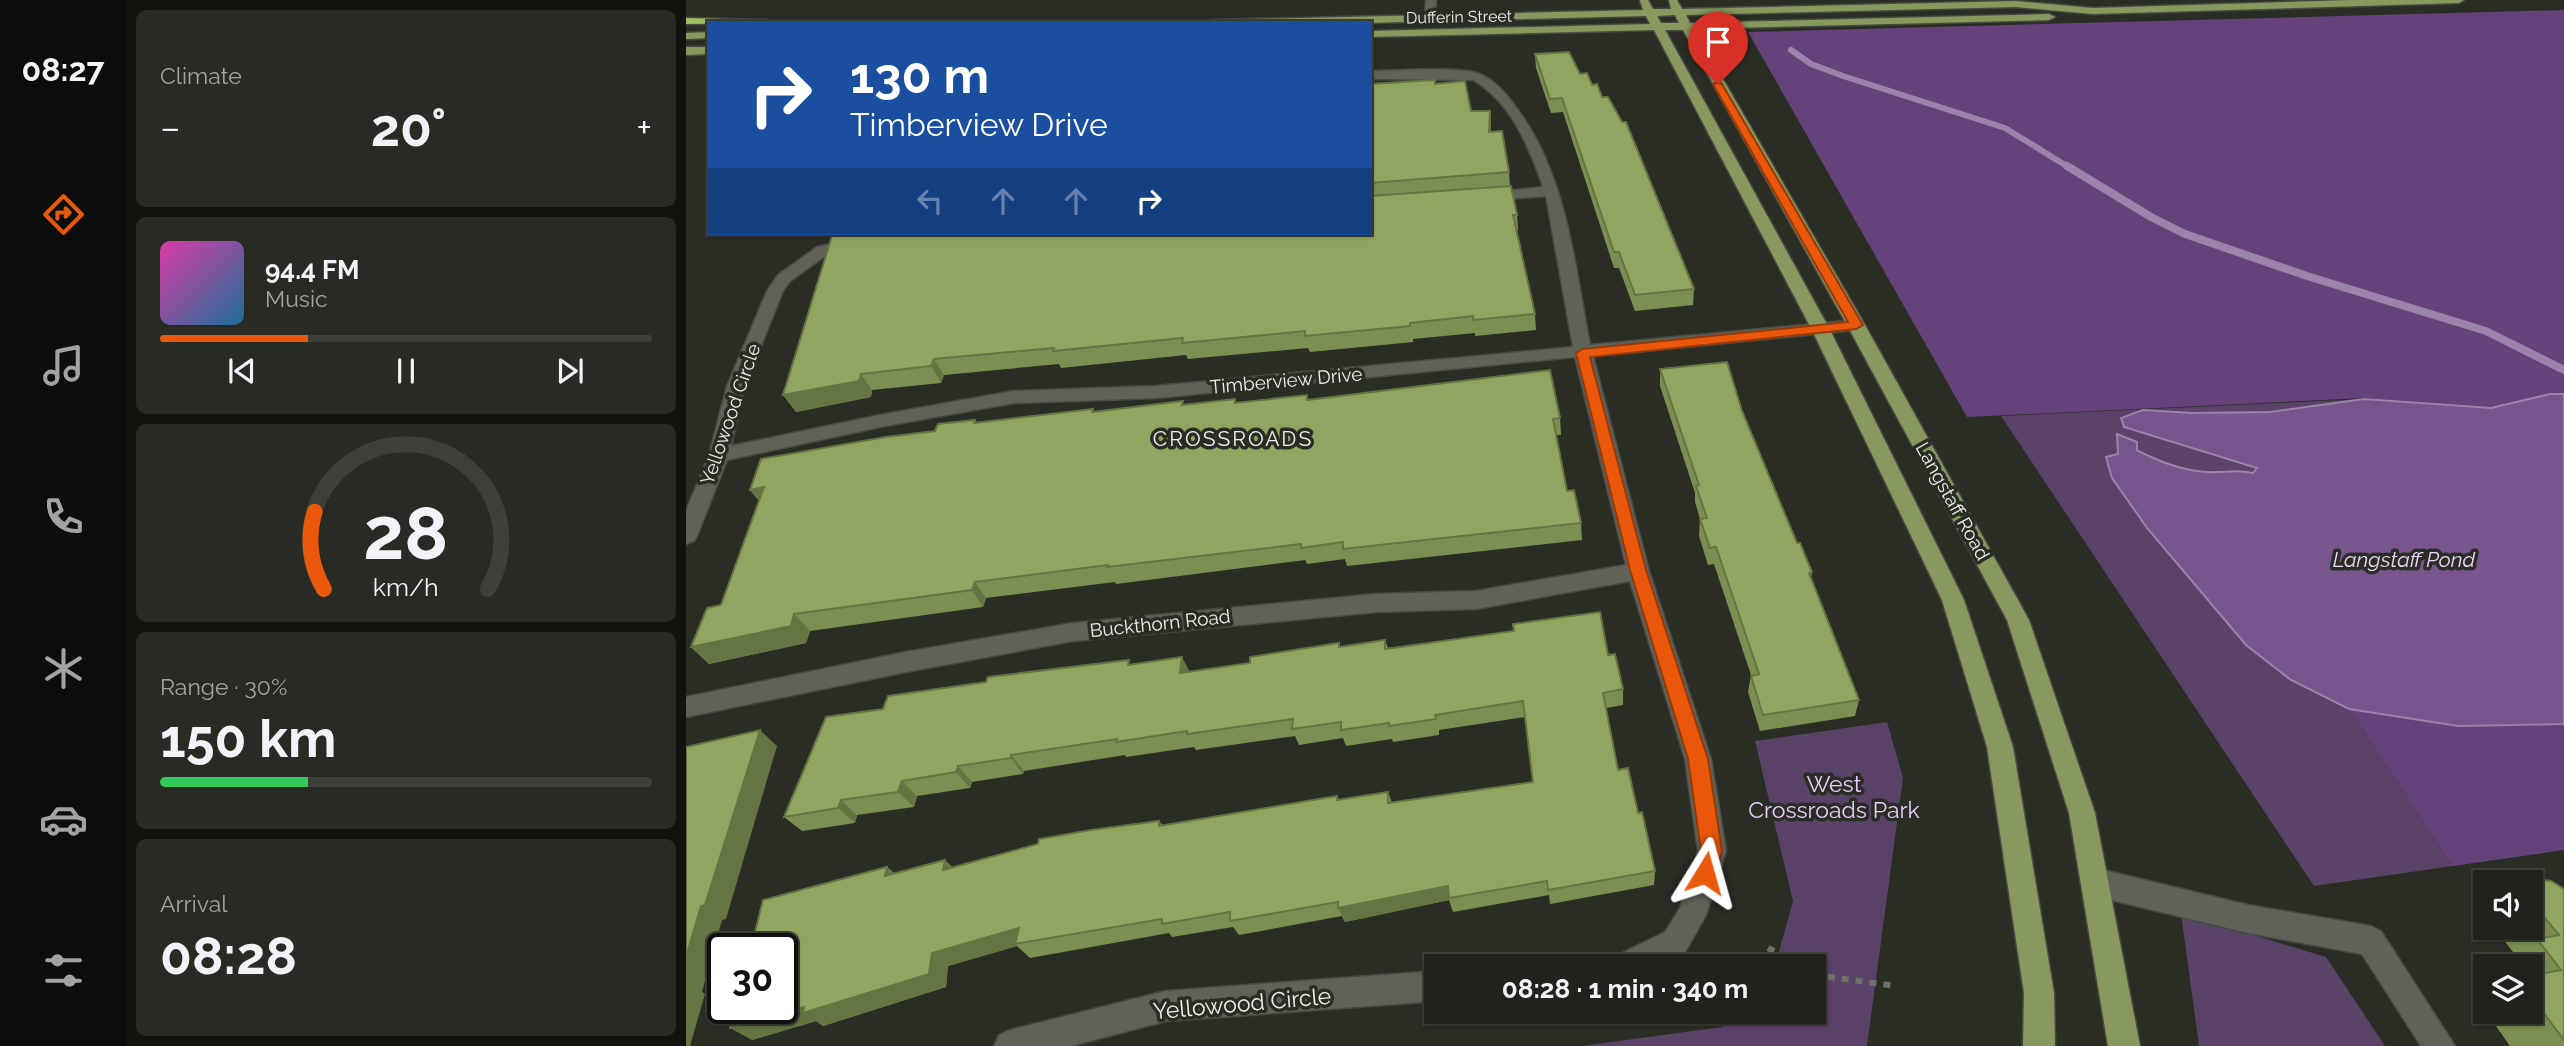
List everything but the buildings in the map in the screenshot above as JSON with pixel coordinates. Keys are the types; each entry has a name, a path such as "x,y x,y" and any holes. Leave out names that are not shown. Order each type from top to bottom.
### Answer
{"highway":[{"path":"686,21 707,22"}],"main road":[{"name":"Langstaff Road","path":"1643,0 1821,330 1953,600 2000,747 2039,993 2039,1046"},
{"name":"Langstaff Road","path":"1672,0 1856,325 2018,620 2082,813 2124,1046"},
{"name":"Dufferin Street","path":"1372,34 2038,19 2093,11 2459,0"},
{"name":"Dufferin Street","path":"1285,21 2015,4 2093,11"},
{"path":"686,36 707,35"},
{"path":"686,51 707,50"}],"street":[{"path":"1431,0 1431,17"},
{"path":"1372,75 1462,75 1476,77 1488,84 1508,104 1535,145 1536,156 1552,191 1583,353 1638,570 1698,759 1712,851 1692,915 1675,942 1654,954"},
{"path":"1472,197 1552,191"},
{"name":"Yellowood Circle","path":"686,536 719,454 736,386 775,292 784,278 823,250 868,242"},
{"name":"Timberview Drive","path":"719,454 1014,397 1156,392 1856,325"},
{"name":"Buckthorn Road","path":"686,707 906,662 1073,632 1363,604 1476,600 1638,570"},
{"path":"2095,881 2248,919 2371,941 2439,1046"},
{"name":"Yellowood Circle","path":"1010,1046 1166,1006 1424,987"}],"path":[{"path":"1768,948 1779,954"},
{"path":"1826,977 1896,986"}],"green space":[{"path":"2364,399 2270,412 2228,457 2258,468 2253,473 2184,469 2149,455 2118,434 2118,454 2106,457 2291,680 2349,709 2453,866 2314,886 2001,416"},
{"name":"West Crossroads Park","path":"1887,722 1903,778 1867,1046 1582,1046 1722,1027 1725,1024 1826,1024 1826,954 1778,954 1793,901 1755,741"},
{"path":"2181,913 2326,957 2385,1046 2199,1046"}],"shaded area":[{"path":"2564,10 2564,394 2550,394 2491,408 2365,398 1967,417 1748,32"},
{"path":"2349,709 2458,726 2564,724 2564,850 2453,866"}],"water":[{"name":"Langstaff Pond","path":"2550,394 2564,394 2564,724 2458,726 2349,709 2291,680 2246,645 2147,528 2112,478 2106,457 2118,454 2117,434 2137,442 2137,450 2180,468 2207,472 2253,473 2257,468 2124,427 2121,418 2143,410 2192,413 2270,412 2364,399 2491,408"}],"waterway":[{"path":"1791,50 1811,64 1843,76 2005,128 2070,168"},
{"path":"2067,166 2151,217 2185,234 2307,276 2486,331 2564,370"}],"district":[{"name":"CROSSROADS","path":"1233,438"}],"route":[{"path":"1705,873 1712,851 1698,759 1638,570 1583,353 1856,325 1718,84"}]}
